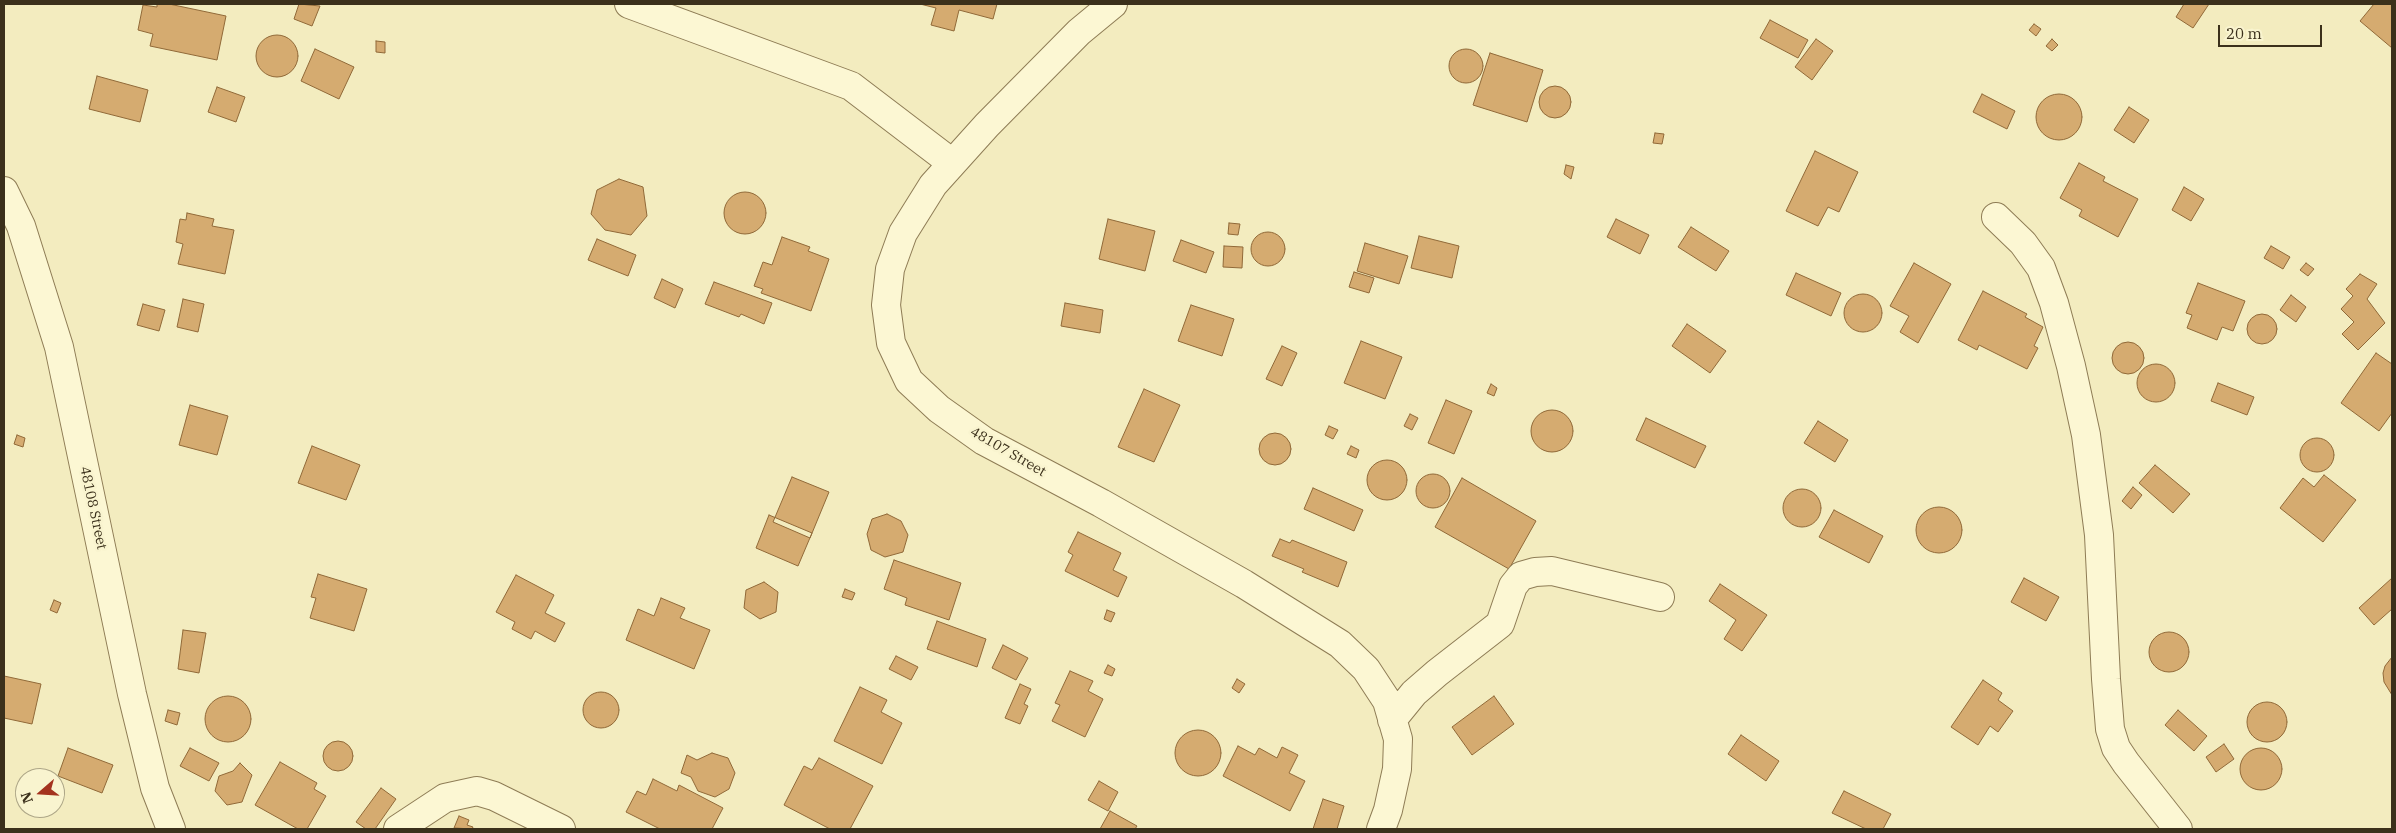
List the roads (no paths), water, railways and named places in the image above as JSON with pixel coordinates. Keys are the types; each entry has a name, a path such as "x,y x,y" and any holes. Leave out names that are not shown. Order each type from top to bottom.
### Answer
{"street":[{"path":"629,4 851,86 952,163"},
{"name":"48107 Street","path":"1113,4 1079,32 933,185 903,233 890,269 886,305 891,343 909,380 939,409 984,441 1101,503 1236,579 1340,644 1366,669 1387,701 1398,739 1397,768 1388,810 1381,829"},
{"name":"48108 Street","path":"4,191 22,226 59,347 132,694 155,788 171,829"},
{"path":"1996,217 2024,243 2040,268 2054,303 2073,375 2086,435 2100,535 2110,729 2116,748 2126,763 2178,829"},
{"path":"1392,720 1414,693 1500,624 1513,586 1521,576 1534,572 1552,571 1660,597"},
{"path":"398,829 445,798 477,790 494,796 561,829"}]}
